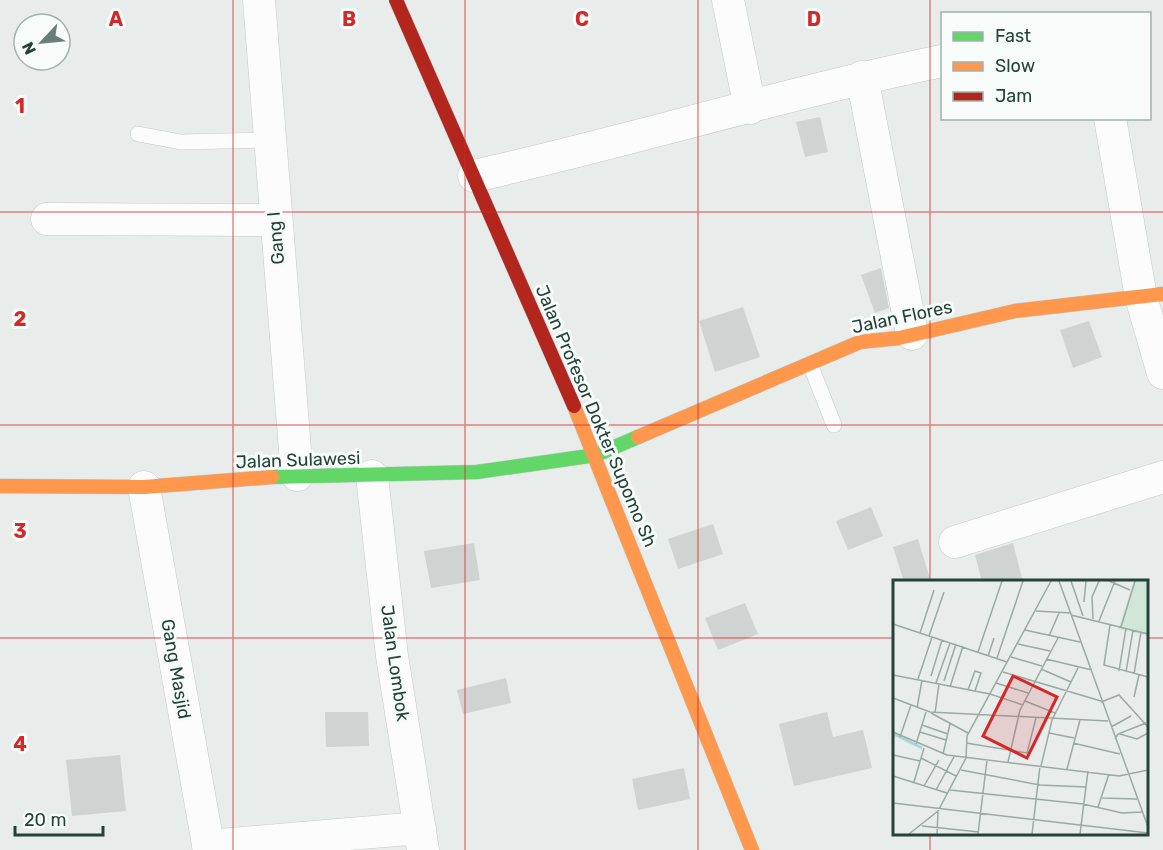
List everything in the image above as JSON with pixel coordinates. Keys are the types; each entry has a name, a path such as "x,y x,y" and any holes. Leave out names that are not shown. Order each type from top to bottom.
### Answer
{"street":[{"name":"Gang I","path":"259,0 274,220 297,475"},
{"name":"Jalan Profesor Dokter Supomo Sh","path":"396,0 596,455 752,850"},
{"path":"728,0 750,108"},
{"path":"474,176 862,78 941,61"},
{"path":"862,78 912,334"},
{"path":"1110,120 1152,295 1163,373"},
{"path":"47,219 274,220"},
{"name":"Jalan Flores","path":"596,455 860,342 899,338 1015,311 1152,295"},
{"name":"Jalan Sulawesi","path":"0,486 144,488 297,475 372,476 477,472 596,455"},
{"name":"Jalan Lombok","path":"372,476 392,656 421,839"},
{"path":"955,542 1163,477"},
{"name":"Gang Masjid","path":"144,488 209,848"},
{"path":"209,848 421,839"}],"lane":[{"path":"138,134 182,142 270,140"},
{"path":"810,364 834,425"}],"building":[{"path":"820,117 828,152 805,157 796,122"},
{"path":"881,268 889,308 875,313 861,275"},
{"path":"743,307 760,357 715,372 699,321"},
{"path":"1089,321 1102,357 1073,368 1060,330"},
{"path":"871,507 883,536 848,550 836,521"},
{"path":"713,524 723,554 678,569 668,539"},
{"path":"918,539 930,580 903,580 893,547"},
{"path":"474,543 480,580 431,588 424,551"},
{"path":"1013,543 1022,580 981,580 975,555"},
{"path":"745,603 758,634 718,650 705,618"},
{"path":"506,678 511,703 463,714 457,690"},
{"path":"325,712 368,712 369,746 326,747"},
{"path":"827,712 833,737 863,730 872,768 794,786 779,724"},
{"path":"120,755 126,811 72,816 66,760"},
{"path":"684,768 690,799 638,810 632,779"}],"traffic: fast":[{"path":"272,477 477,472 596,455 638,437"}],"traffic: slow":[{"path":"638,437 860,342 899,338 1015,311 1163,294"},
{"path":"574,406 752,850"},
{"path":"0,486 144,487 272,477"}],"traffic: jam":[{"path":"396,0 574,406"}]}
